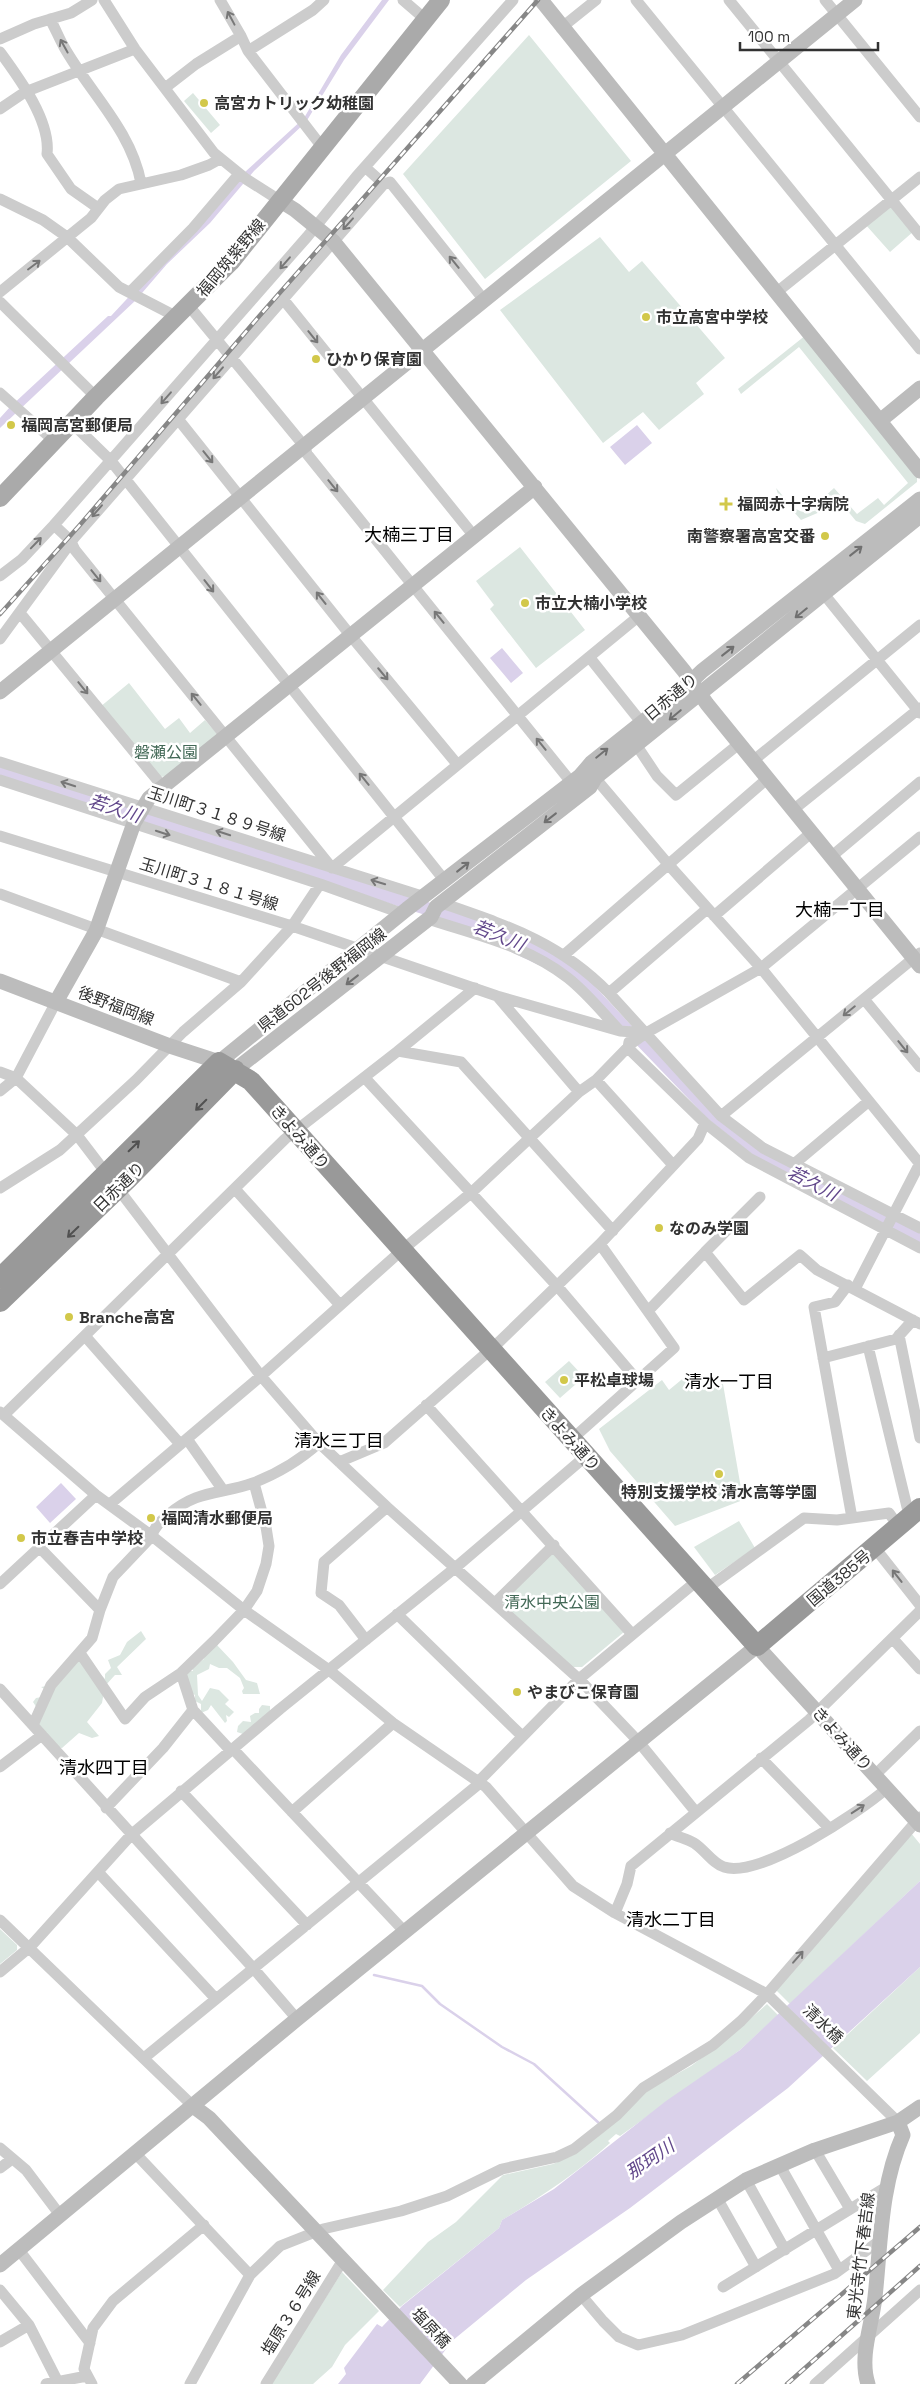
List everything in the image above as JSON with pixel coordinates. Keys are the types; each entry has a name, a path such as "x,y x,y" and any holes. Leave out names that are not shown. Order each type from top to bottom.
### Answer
{"highway":[{"name":"きよみ通り","path":"227,1066 251,1081 489,1350 757,1646"},
{"name":"日赤通り","path":"0,1302 112,1181 227,1066"},
{"name":"日赤通り","path":"0,1278 112,1181"},
{"name":"国道385号","path":"757,1646 910,1517"}],"main road":[{"name":"福岡筑紫野線","path":"0,498 96,397 231,262 441,0"}],"street":[{"path":"0,39 50,19 71,13 92,0"},
{"path":"104,0 135,49 220,159 315,225 334,241 691,680 700,694 857,889 918,959 816,1037 721,1116"},
{"path":"220,0 248,51 322,147"},
{"path":"403,0 425,19"},
{"path":"0,576 22,559 111,461 513,0"},
{"path":"561,28 596,0"},
{"path":"636,0 920,350"},
{"path":"729,0 920,235"},
{"path":"825,0 920,117"},
{"path":"0,692 855,0"},
{"path":"543,1 561,28 665,153 881,420 920,472"},
{"path":"248,51 319,2"},
{"path":"50,19 64,47 117,125 137,162 140,183"},
{"path":"165,88 196,64 240,36"},
{"path":"0,109 25,92 135,49"},
{"path":"0,52 41,119 49,141 47,154 71,189 98,208"},
{"path":"0,292 90,218 119,189 180,174 209,165 220,159"},
{"path":"366,168 384,184"},
{"path":"134,294 243,176"},
{"path":"777,292 920,177"},
{"path":"0,639 72,544 125,480 384,184 390,182 484,300"},
{"path":"0,199 43,220 67,237 119,287 183,311 217,341 305,447 307,454 571,782"},
{"path":"283,299 474,536"},
{"path":"0,302 96,397"},
{"path":"881,420 920,388"},
{"path":"0,393 54,441"},
{"path":"178,418 352,636 458,764"},
{"path":"72,424 111,461 445,881"},
{"path":"0,1091 16,1078 96,931 134,823 149,798 289,687 534,487"},
{"name":"日赤通り","path":"432,909 445,881 571,782 637,746 700,694 920,499"},
{"name":"日赤通り","path":"432,909 590,788 591,772 641,722 680,692 691,680 920,516"},
{"path":"54,525 72,544 115,600 332,868 639,616"},
{"path":"794,810 919,710 820,589"},
{"path":"20,613 163,787"},
{"path":"754,760 920,624"},
{"path":"590,658 641,722"},
{"path":"637,746 657,776 676,795 740,743"},
{"name":"玉川町３１８９号線","path":"0,762 332,868 432,909"},
{"path":"591,772 668,864 761,968 920,1163 886,1230 852,1287 835,1302 814,1307 852,1518"},
{"path":"564,955 768,778"},
{"path":"0,780 404,911"},
{"path":"832,856 920,782"},
{"path":"609,994 812,832"},
{"name":"玉川町３１８１号線","path":"0,836 292,926 496,996 622,1031 644,1033"},
{"path":"110,1504 260,1376 401,1251 471,1193 579,1092 596,1080 644,1033 761,968 920,837"},
{"path":"0,1188 60,1150 183,1032 241,982 292,926 320,884"},
{"path":"0,894 96,931 241,982"},
{"path":"432,909 506,925 564,955 589,974 609,994 721,1116 763,1148 920,1228"},
{"path":"432,909 540,960 576,985 622,1031 630,1042 630,1046 705,1123 749,1158 920,1248"},
{"name":"県道602号後野福岡線","path":"227,1066 404,911 432,909"},
{"name":"県道602号後野福岡線","path":"227,1066 380,957 432,909"},
{"name":"後野福岡線","path":"0,981 227,1066"},
{"path":"2,1414 85,1336 285,1139 365,1078 475,988"},
{"path":"496,996 579,1092"},
{"path":"864,999 919,1064"},
{"path":"398,1051 461,1062 531,1138 612,1231"},
{"path":"0,1072 16,1078 77,1135 260,1376 319,1443 387,1507 579,1679 638,1741 695,1811"},
{"path":"365,1078 558,1287 638,1381"},
{"path":"596,1080 673,1165"},
{"path":"794,1164 868,1101"},
{"path":"339,1462 384,1443 558,1287 698,1139 705,1123"},
{"path":"235,1189 340,1305"},
{"path":"648,1311 760,1197"},
{"path":"571,1440 674,1348 600,1244"},
{"path":"705,1252 744,1300 800,1255 817,1270 916,1322 896,1338 823,1358"},
{"path":"899,1335 920,1438"},
{"path":"85,1336 184,1441 223,1490"},
{"path":"144,2058 359,1883 479,1782 579,1679 632,1634 804,1518 837,1520 889,1513 910,1517 868,1346"},
{"path":"426,1405 554,1545 632,1634"},
{"name":"清水橋","path":"2,1414 96,1495 152,1536 244,1610 329,1670 393,1723 479,1782 527,1832 573,1886 615,1913 771,1998 848,2071 898,2122"},
{"path":"33,1725 51,1685 92,1638 100,1610 113,1577 152,1536 154,1529 178,1506 192,1498 254,1483 297,1463 319,1443"},
{"path":"0,1972 30,1948 131,1835 181,1791 455,1568 586,1456"},
{"path":"80,1652 125,1719 145,1697 181,1674 244,1610 261,1584 269,1546 254,1483"},
{"path":"0,1584 96,1495"},
{"path":"366,1640 339,1606 321,1592 324,1562 387,1507"},
{"path":"495,1602 554,1545"},
{"path":"40,1548 100,1610"},
{"path":"875,1548 920,1605"},
{"path":"615,1913 627,1884 631,1866 695,1811 818,1712 920,1611"},
{"path":"397,1614 522,1736"},
{"path":"893,1639 920,1669"},
{"path":"0,2265 296,2019 757,1646"},
{"name":"きよみ通り","path":"757,1646 919,1823"},
{"path":"181,1674 193,1710 404,1931"},
{"path":"0,1689 254,1969 296,2019"},
{"path":"106,1808 163,1748 193,1710"},
{"path":"292,1812 393,1723"},
{"path":"875,1775 920,1731"},
{"path":"0,1767 42,1735"},
{"path":"761,1758 829,1828"},
{"path":"670,1833 694,1843 724,1867 751,1868 775,1859 829,1828 886,1789"},
{"path":"181,1791 307,1925"},
{"path":"190,2384 250,2275 280,2246 317,2231 401,2211 447,2196 502,2169 557,2157 574,2149 617,2115 643,2088 712,2044 771,1998 919,1823"},
{"path":"98,1872 216,1999"},
{"path":"0,1920 192,2106"},
{"name":"塩原橋","path":"192,2106 209,2118 378,2297 464,2384"},
{"path":"464,2384 582,2294 717,2198 746,2180 779,2164 815,2150 898,2122 920,2107"},
{"name":"東光寺竹下春吉線","path":"868,2384 865,2375 868,2335 875,2297 878,2242 888,2186 897,2148 903,2136 898,2122"},
{"path":"0,2148 26,2170 60,2214"},
{"path":"815,2150 850,2209"},
{"path":"135,2153 250,2275"},
{"path":"0,2168 12,2159"},
{"path":"779,2164 839,2270"},
{"path":"746,2180 785,2250"},
{"path":"723,2287 888,2186"},
{"path":"717,2198 756,2267"},
{"path":"0,2290 28,2325 52,2383 90,2380 84,2370 93,2328 112,2301 204,2225"},
{"path":"582,2294 603,2321 619,2337 638,2345 682,2335 834,2274 878,2242"},
{"path":"19,2250 90,2344"},
{"name":"塩原３６号線","path":"266,2384 343,2260"},
{"path":"814,2384 920,2290"},
{"path":"0,2342 28,2325"}],"green space":[{"path":"529,35 631,161 485,279 403,174"},
{"path":"193,93 220,125 211,133 184,101"},
{"path":"891,202 914,231 890,252 865,224"},
{"path":"600,237 629,272 642,261 725,358 696,383 704,394 659,430 643,412 603,443 500,310"},
{"path":"806,335 917,475 917,482 865,524 856,521 841,503 801,520 778,494 776,488 795,508 806,512 820,508 822,499 834,488 857,514 878,498 884,505 908,483 799,347 741,394 738,389"},
{"path":"520,547 585,630 536,668 490,609 494,605 476,581"},
{"name":"磐瀬公園","path":"129,683 165,729 179,718 190,733 205,720 220,737 173,776 157,777 100,707"},
{"name":"平松卓球場","path":"569,1361 584,1377 560,1398 545,1382"},
{"path":"686,1376 697,1388 723,1384 743,1500 675,1526 610,1451 599,1429 662,1380 669,1390"},
{"path":"739,1521 755,1548 715,1575 694,1547"},
{"name":"清水中央公園","path":"554,1551 624,1632 582,1667 572,1667 500,1602"},
{"path":"141,1631 146,1639 117,1667 122,1675 115,1675 105,1686 102,1703 87,1722 99,1736 92,1738 79,1733 62,1748 55,1747 38,1729 37,1708 33,1702 36,1698 42,1697 46,1690 41,1687 47,1686 82,1655 105,1679 105,1674 111,1668 108,1660 120,1655 127,1642"},
{"path":"216,1644 233,1662 246,1680 257,1683 260,1694 243,1694 244,1688 240,1678 227,1668 219,1668 210,1664 209,1669 197,1675 198,1695 202,1701 210,1688 219,1690 229,1700 225,1704 234,1712 229,1717 226,1715 227,1721 225,1723 211,1705 208,1710 201,1713 201,1704 195,1701 195,1695 187,1691 184,1677 188,1671 193,1671 192,1668 204,1659 206,1649"},
{"path":"262,1705 270,1706 270,1712 243,1734 237,1732 238,1726 243,1721 251,1722 250,1716 259,1713"},
{"path":"911,1833 920,1844 920,1881 790,2004 776,1990"},
{"path":"0,1929 17,1945 17,1950 0,1964"},
{"path":"920,1967 920,2033 867,2081 833,2048"},
{"path":"767,2004 778,2015 740,2050 620,2136 616,2134 608,2141 610,2143 572,2174 502,2220 499,2228 400,2307 383,2290 428,2242 456,2222 503,2175 553,2164 573,2155 648,2090 691,2066 726,2040"},
{"path":"342,2272 379,2311 345,2345 332,2367 313,2384 271,2384"}],"water":[{"path":"382,0 389,0 344,60 306,122 254,171 210,223 167,264 136,300 0,428 0,418 10,407 108,316 111,316 245,172 304,118 341,55"},
{"path":"637,425 652,443 625,465 610,447"},
{"path":"502,648 523,673 511,683 490,658"},
{"name":"若久川","path":"0,763 505,927 575,965 713,1113 920,1232 920,1244 758,1159 708,1119 577,983 450,923 0,778"},
{"path":"61,1483 76,1499 50,1523 36,1507"},
{"name":"那珂川","path":"920,1881 920,1967 788,2088 630,2208 526,2280 452,2341 420,2384 338,2384 346,2374 344,2368 377,2324 382,2327 402,2306 499,2228 502,2220 554,2189 666,2101 740,2050"}],"waterway":[{"path":"374,1975 422,1986 440,2004 502,2047 534,2064 600,2124"}],"railway":[{"path":"0,614 538,0"},
{"path":"737,2384 920,2227"},
{"path":"787,2384 920,2266"}],"place":[{"name":"高宮カトリック幼稚園","path":"204,103"},
{"name":"市立高宮中学校","path":"646,317"},
{"name":"ひかり保育園","path":"316,359"},
{"name":"福岡高宮郵便局","path":"11,425"},
{"name":"福岡赤十字病院","path":"726,504"},
{"name":"南警察署高宮交番","path":"825,536"},
{"name":"市立大楠小学校","path":"525,603"},
{"name":"なのみ学園","path":"659,1228"},
{"name":"Branche高宮","path":"69,1317"},
{"name":"平松卓球場","path":"564,1380"},
{"name":"特別支援学校 清水高等学園","path":"719,1474"},
{"name":"福岡清水郵便局","path":"151,1518"},
{"name":"市立春吉中学校","path":"21,1538"},
{"name":"やまびこ保育園","path":"517,1692"}],"district":[{"name":"大楠三丁目","path":"409,534"},
{"name":"大楠一丁目","path":"840,909"},
{"name":"清水一丁目","path":"729,1381"},
{"name":"清水三丁目","path":"339,1440"},
{"name":"清水四丁目","path":"104,1767"},
{"name":"清水二丁目","path":"671,1919"}]}
